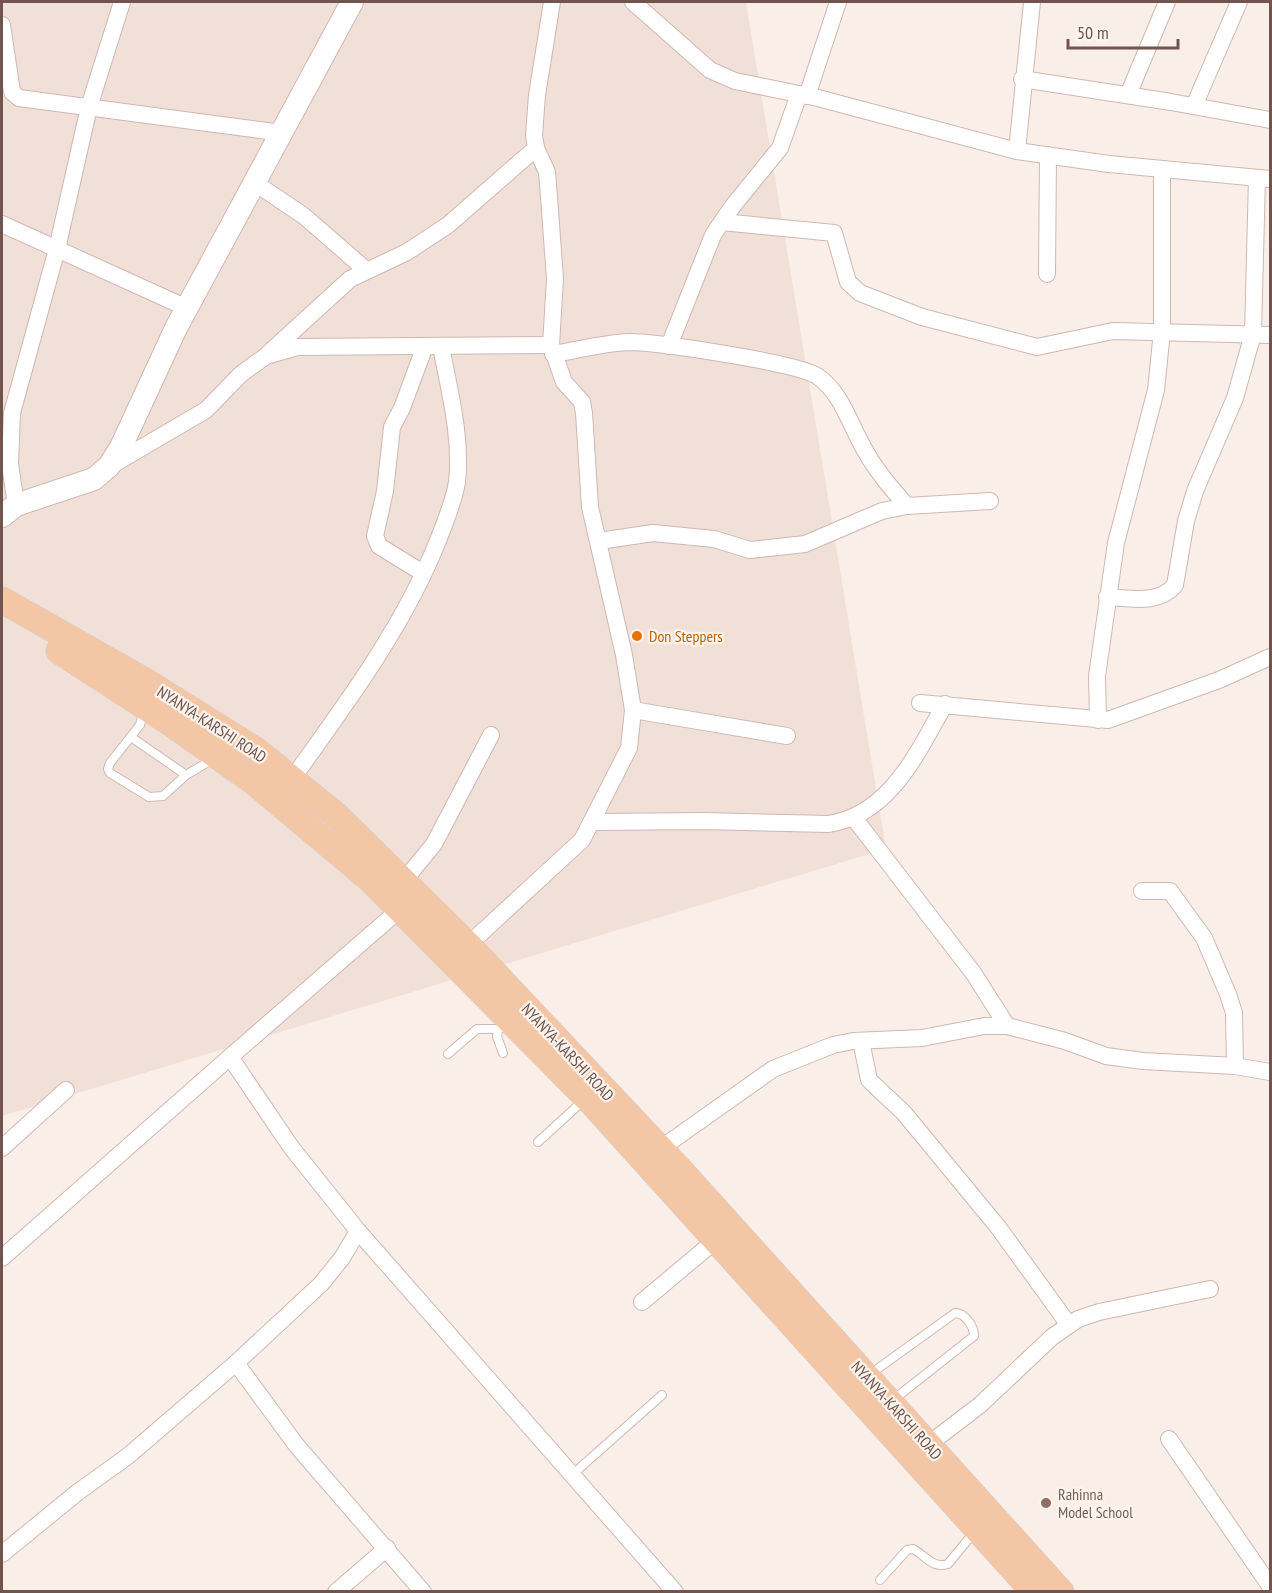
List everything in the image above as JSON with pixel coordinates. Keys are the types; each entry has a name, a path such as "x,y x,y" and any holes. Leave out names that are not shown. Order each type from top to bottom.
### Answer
{"main road":[{"name":"NYANYA-KARSHI ROAD","path":"2,600 156,688 257,751 337,816 402,883 468,945 586,1089 716,1240 1034,1592"},
{"name":"NYANYA-KARSHI ROAD","path":"2,618 71,658 218,756 322,836 372,881 505,1026 660,1149 1061,1592"}],"street":[{"path":"122,2 89,107 57,249 12,413 9,511 94,479 109,466 206,410 241,374 266,356 350,279 407,252 448,225 536,148"},
{"path":"109,466 121,447 187,308 352,2"},
{"path":"468,945 582,840 629,748 633,710 624,655 590,507 582,402 564,382 552,350 555,279 549,197 547,172 536,148 537,95 552,2"},
{"path":"633,2 710,70 735,81 803,95 1017,151 1162,169 1264,178 1252,334 1235,398 1195,491 1186,521 1175,585 1169,592 1152,599 1107,597"},
{"path":"669,346 713,235 780,148 803,95 838,2"},
{"path":"1017,151 1022,79 1032,2"},
{"path":"1128,95 1167,2"},
{"path":"1194,106 1239,2"},
{"path":"2,25 12,92 19,98 282,133"},
{"path":"1022,79 1270,120"},
{"path":"1047,274 1048,156"},
{"path":"1098,720 1097,676 1116,543 1156,390 1162,330 1162,169"},
{"path":"255,183 304,216 366,270"},
{"path":"722,222 834,233 848,282 860,293 922,317 1037,347 1092,334 1162,330 1270,335"},
{"path":"2,224 187,308"},
{"path":"266,356 297,347 433,346 552,350 633,342 782,365 817,375 838,399 865,451 884,480 908,506"},
{"path":"423,573 379,546 375,536 385,491 392,428 433,346"},
{"path":"292,779 377,655 423,573 445,523 457,481 457,431 433,346"},
{"path":"599,541 653,533 714,539 750,550 805,544 882,511 908,506 990,501"},
{"path":"920,703 1098,720 1118,718 1219,680 1270,657"},
{"path":"592,822 705,821 828,824 854,818 891,791 915,757 945,704"},
{"path":"633,710 787,736"},
{"path":"402,883 434,844 491,735"},
{"path":"854,818 974,975 1007,1026"},
{"path":"1142,891 1170,891 1204,938 1234,1012 1235,1066"},
{"path":"2,1258 399,910"},
{"path":"660,1149 773,1069 833,1046 861,1041 922,1038 984,1026 1007,1026 1065,1041 1106,1056 1154,1062 1235,1066 1270,1072"},
{"path":"861,1041 869,1080 904,1113 990,1218 1069,1325"},
{"path":"230,1057 291,1147 358,1231 675,1592"},
{"path":"2,1148 66,1090"},
{"path":"2,1554 78,1492 128,1456 236,1363 321,1284 342,1258 358,1231"},
{"path":"642,1302 716,1240"},
{"path":"928,1444 980,1405 1052,1337 1078,1319 1099,1312 1210,1289"},
{"path":"236,1363 297,1446 423,1592"},
{"path":"1170,1439 1270,1586"},
{"path":"336,1592 387,1548"}],"lane":[{"path":"144,706 140,725 110,763 108,769 110,773 149,797 155,798 163,796 186,775 218,756"},
{"path":"131,736 186,775"},
{"path":"503,1053 497,1037 505,1026"},
{"path":"448,1054 477,1029 505,1026"},
{"path":"538,1142 586,1089"},
{"path":"866,1377 955,1313 963,1316 975,1332 974,1336 890,1402"},
{"path":"573,1474 662,1395"},
{"path":"880,1580 907,1550 913,1549 933,1564 941,1566 948,1564 977,1528"}],"shaded area":[{"path":"2,2 746,2 886,849 2,1116"}],"place":[{"name":"Don Steppers","path":"637,636"},
{"name":"Rahinna Model School","path":"1046,1503"}]}
